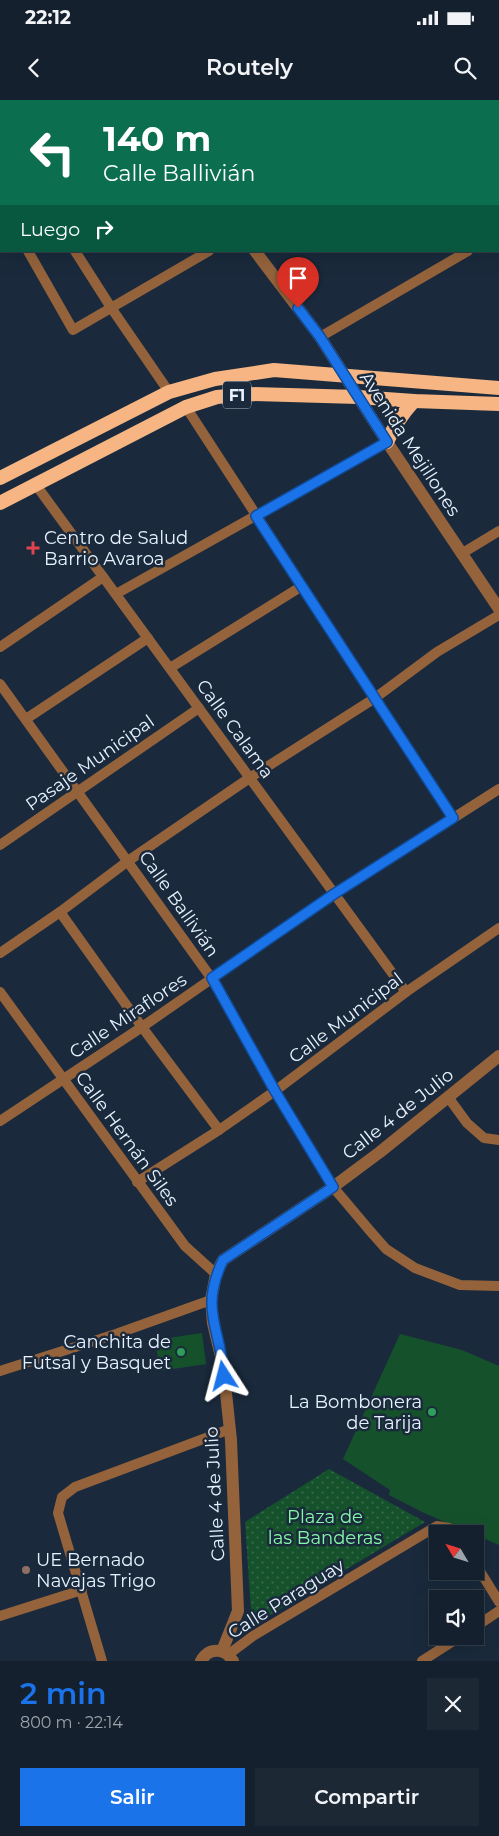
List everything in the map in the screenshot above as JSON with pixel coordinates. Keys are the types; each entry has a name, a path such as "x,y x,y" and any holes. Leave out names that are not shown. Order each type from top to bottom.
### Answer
{"highway":[{"name":"F1","path":"0,478 169,392 215,379 274,370 497,387"},
{"name":"F1","path":"0,503 186,407 217,397 250,394 499,404"},
{"path":"387,442 401,415 414,401"}],"street":[{"path":"29,252 73,330 207,252"},
{"path":"77,252 112,309 169,392"},
{"name":"Avenida Mejillones","path":"256,252 320,337 387,442 499,609"},
{"path":"320,337 466,252"},
{"path":"186,407 453,818"},
{"path":"116,594 387,442"},
{"name":"Calle Calama","path":"36,485 251,777 406,992"},
{"path":"461,554 499,531"},
{"path":"0,648 103,577"},
{"path":"170,668 302,586"},
{"path":"0,952 60,912 128,861 251,777 375,698 437,652 499,615"},
{"path":"26,719 148,638"},
{"name":"Calle Ballivián","path":"0,684 212,978 275,1091 333,1187 386,1249 415,1268 460,1285 499,1286"},
{"name":"Pasaje Municipal","path":"0,845 199,708"},
{"name":"Calle Miraflores","path":"0,1121 142,1027 334,894 499,789"},
{"path":"60,912 142,1027 219,1130"},
{"name":"Calle Municipal","path":"137,1182 219,1130 275,1091 406,992 499,928"},
{"name":"Calle Hernán Siles","path":"0,992 185,1246 216,1274"},
{"name":"Calle 4 de Julio","path":"228,1655 238,1611 230,1429 224,1388 223,1365 213,1323 211,1300 216,1274 223,1260 333,1187 380,1152 499,1056"},
{"path":"448,1097 467,1123 478,1133 484,1138 499,1140"},
{"path":"0,1371 116,1334 211,1300"},
{"path":"102,1661 58,1513 62,1497 75,1487 230,1429"},
{"name":"Calle Paraguay","path":"228,1655 253,1636 429,1531"},
{"path":"484,1578 499,1602"},
{"path":"0,1616 82,1590"},
{"path":"484,1621 499,1611"},
{"path":"422,1661 447,1645"},
{"path":"201,1661 210,1652 228,1655"}],"green space":[{"name":"Canchita de Futsal y Basquet","path":"202,1333 206,1364 160,1371 155,1340"},
{"name":"La Bombonera de Tarija","path":"400,1334 462,1350 499,1366 499,1545 484,1539 484,1525 452,1525 424,1513 389,1495 390,1490 343,1459"},
{"name":"Plaza de las Banderas","path":"329,1469 425,1522 252,1626 245,1522"}],"place":[{"name":"Centro de Salud Barrio Avaroa","path":"33,548"},
{"name":"Canchita de Futsal y Basquet","path":"181,1352"},
{"name":"La Bombonera de Tarija","path":"432,1412"},
{"name":"UE Bernado Navajas Trigo","path":"26,1570"}],"route":[{"path":"224,1376 213,1323 211,1300 216,1274 223,1260 333,1187 275,1091 212,978 334,894 453,818 256,516 387,442 320,337 298,308"}]}
